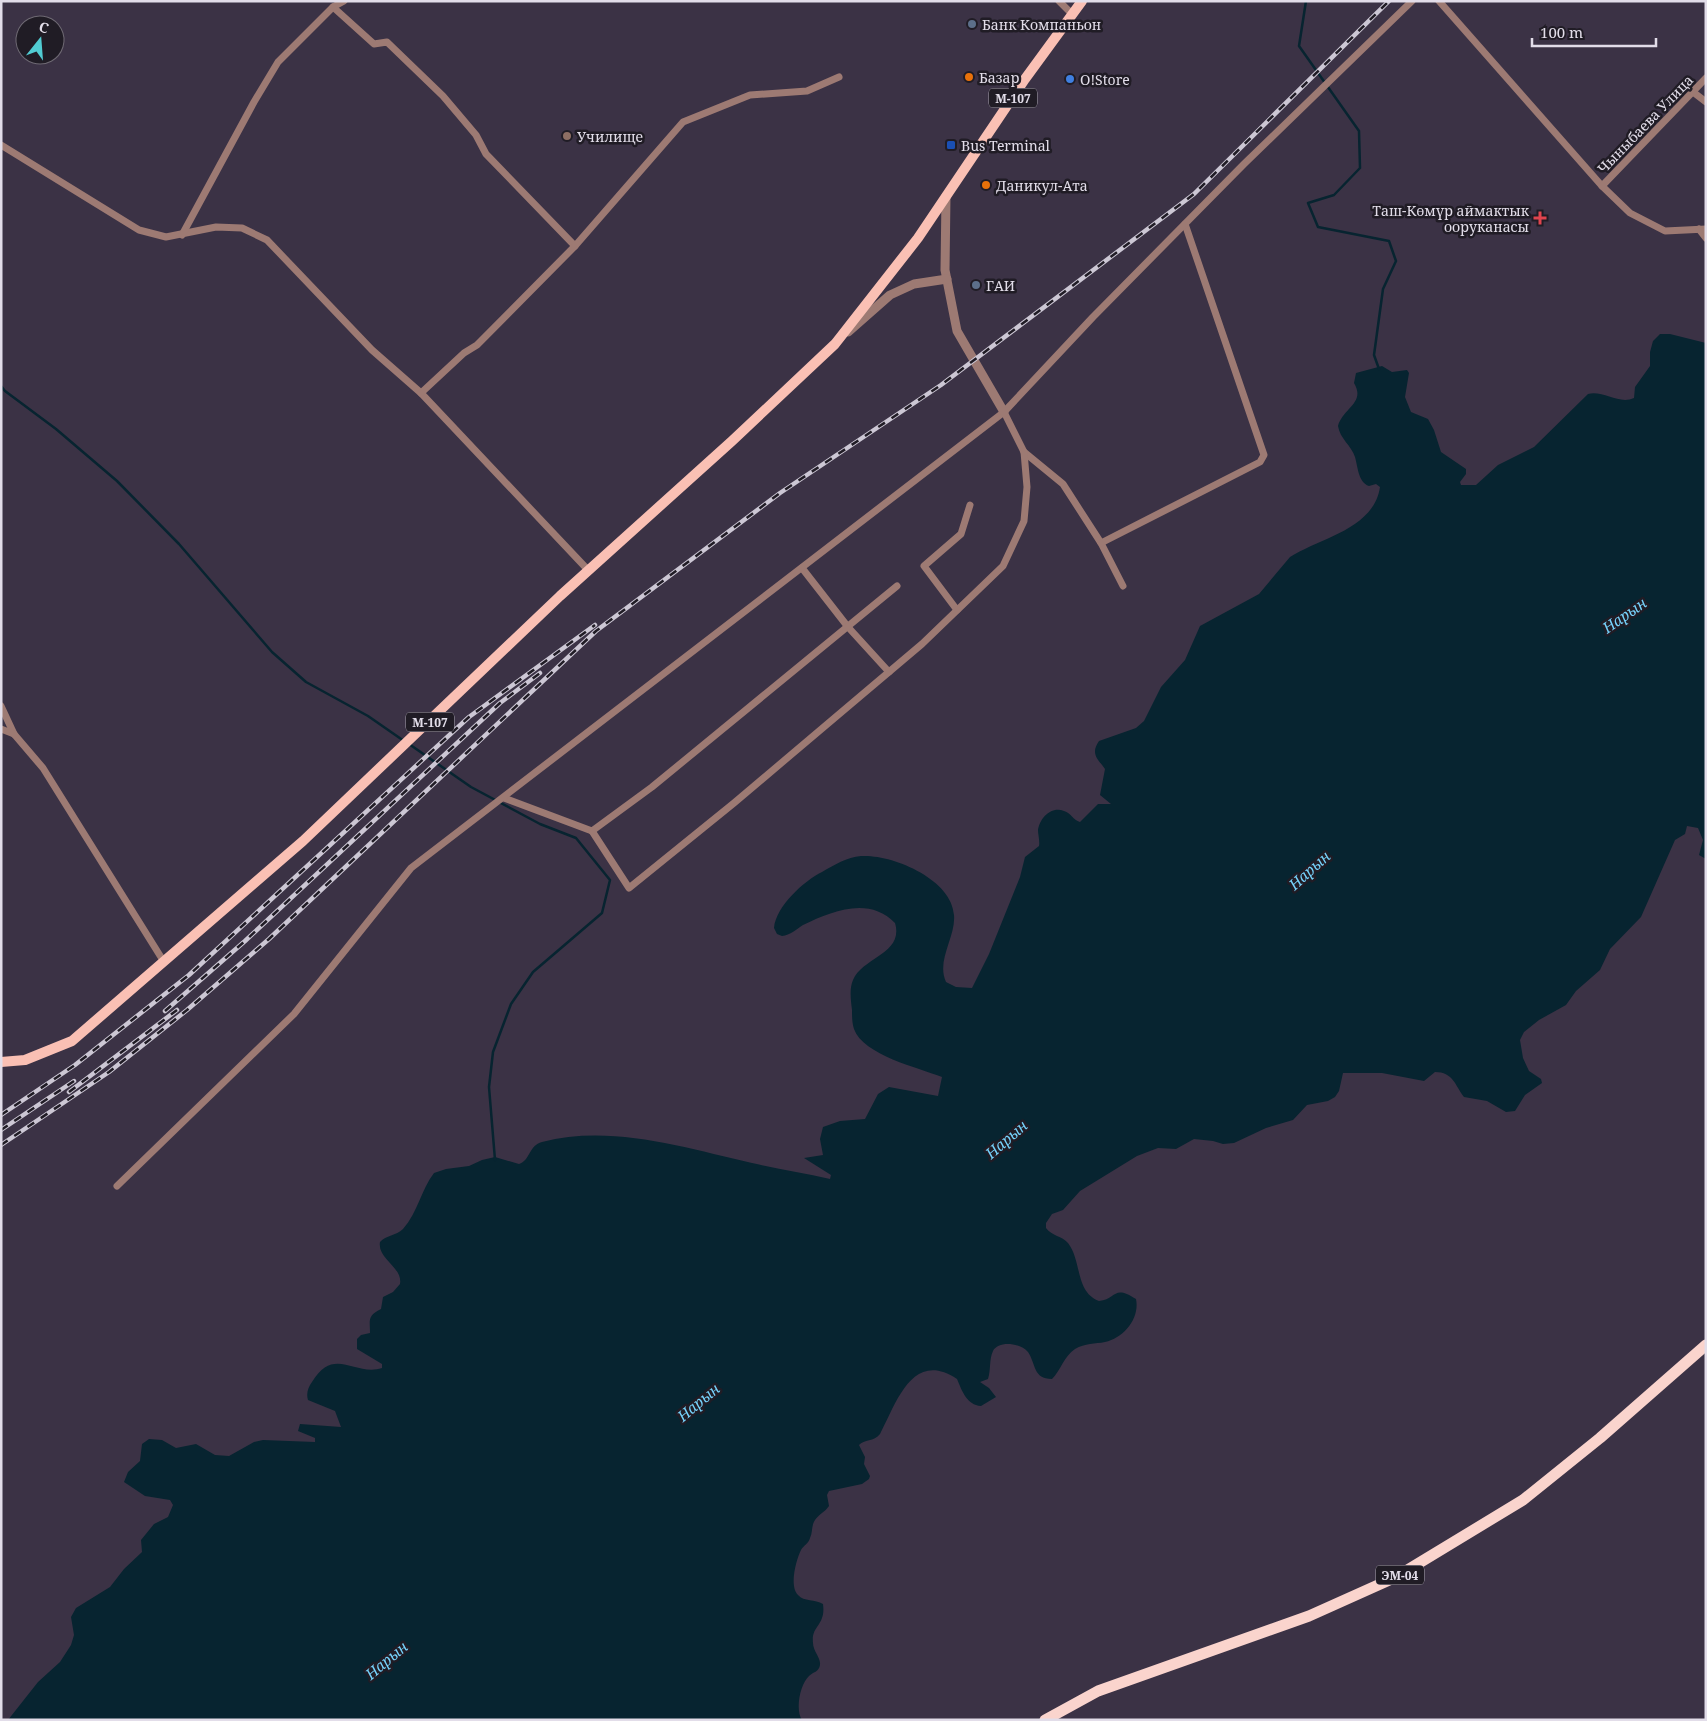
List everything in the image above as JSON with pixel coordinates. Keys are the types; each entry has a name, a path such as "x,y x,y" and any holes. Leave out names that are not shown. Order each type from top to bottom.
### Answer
{"highway":[{"name":"ЭМ-04","path":"1045,1720 1098,1691 1309,1616 1396,1578 1523,1500 1600,1438 1706,1345"}],"main road":[{"name":"М-107","path":"1,1062 25,1060 72,1041 164,962 303,842 588,570 724,448 835,344 918,238 1025,79 1082,1"}],"street":[{"path":"182,235 254,102 278,62 333,7 344,1"},
{"path":"1059,1 1072,14"},
{"path":"117,1186 294,1014 412,868 1004,412 1093,316 1412,1"},
{"path":"1439,1 1602,186 1630,213 1665,231 1702,229 1706,238"},
{"path":"333,7 374,44 387,42 443,96 476,135 486,154 575,246"},
{"path":"421,393 464,353 477,345 575,246 683,122 750,95 807,91 839,77"},
{"name":"Чыныбаева Улица","path":"1602,186 1706,78"},
{"path":"1693,92 1706,102"},
{"path":"1,145 139,230 166,237 216,227 242,228 267,240 372,350 421,393 588,570"},
{"path":"504,798 592,832 629,888 734,803 889,672 1003,566 1024,522 1027,487 1024,452 1004,412 957,331 945,270 946,196"},
{"path":"1101,543 1260,462 1264,455 1185,224"},
{"path":"835,344 890,295 914,284 947,279"},
{"path":"1024,452 1063,484 1101,543 1123,586"},
{"path":"957,610 924,566 961,534 970,506"},
{"path":"802,568 848,627 889,672"},
{"path":"592,832 652,787 897,586"},
{"path":"1,706 14,734 43,768 164,962"},
{"path":"1,729 14,734"}],"water":[{"name":"Нарын","path":"1660,334 1670,334 1706,343 1706,859 1699,855 1703,840 1698,828 1687,826 1685,834 1675,840 1641,917 1610,949 1600,970 1576,991 1566,1005 1539,1020 1524,1032 1520,1040 1523,1058 1529,1071 1541,1079 1542,1083 1525,1095 1515,1111 1506,1112 1487,1101 1464,1097 1453,1080 1446,1074 1435,1072 1424,1081 1382,1073 1343,1073 1339,1091 1335,1097 1328,1101 1307,1105 1293,1120 1266,1128 1234,1143 1223,1144 1194,1139 1176,1149 1158,1148 1137,1156 1080,1191 1063,1210 1052,1214 1046,1223 1046,1228 1068,1243 1086,1291 1091,1297 1099,1301 1119,1293 1136,1299 1136,1313 1133,1320 1124,1332 1112,1340 1075,1349 1068,1355 1052,1379 1038,1374 1031,1357 1025,1349 1010,1344 1000,1345 993,1351 988,1379 980,1382 989,1388 996,1397 981,1406 969,1400 963,1393 957,1379 941,1372 928,1371 917,1375 908,1384 892,1409 878,1437 859,1445 865,1457 864,1464 870,1476 869,1479 862,1484 829,1491 827,1495 829,1506 815,1520 809,1540 801,1550 797,1560 794,1573 795,1591 803,1599 823,1604 821,1621 813,1637 813,1646 820,1665 817,1671 806,1680 801,1691 799,1710 802,1720 8,1720 38,1682 60,1662 71,1645 74,1635 71,1617 76,1608 110,1587 124,1569 142,1552 141,1540 154,1524 168,1517 173,1505 170,1500 145,1496 124,1482 128,1472 140,1461 142,1444 149,1439 162,1440 176,1448 196,1444 215,1455 229,1456 254,1442 263,1440 315,1442 315,1438 298,1431 300,1424 341,1427 335,1411 308,1400 308,1388 320,1371 328,1365 345,1364 372,1370 382,1368 382,1364 357,1349 357,1339 361,1335 370,1333 371,1316 381,1309 383,1297 393,1292 400,1284 398,1273 382,1253 380,1242 403,1229 434,1173 446,1169 469,1166 495,1157 519,1164 525,1160 534,1146 542,1142 568,1137 594,1136 648,1140 830,1179 831,1175 804,1158 823,1155 820,1139 823,1127 840,1121 865,1119 878,1094 889,1087 938,1096 942,1077 906,1065 880,1053 859,1038 853,1027 851,987 853,980 858,972 888,949 894,942 896,933 895,923 885,915 874,910 850,909 826,915 782,936 777,934 774,928 780,911 792,895 807,881 846,860 861,856 874,856 904,864 932,880 943,890 951,902 954,923 943,965 944,974 946,982 956,987 972,988 989,954 1020,877 1025,857 1039,846 1038,830 1044,817 1055,810 1059,810 1066,812 1080,822 1098,804 1111,804 1100,795 1105,769 1095,753 1099,741 1136,728 1144,721 1161,687 1185,660 1200,626 1259,594 1290,557 1357,523 1368,513 1376,501 1380,487 1376,484 1369,486 1365,484 1359,474 1355,457 1341,435 1338,426 1356,401 1357,390 1354,383 1356,373 1382,366 1392,372 1407,370 1409,373 1405,397 1411,412 1428,419 1434,430 1441,452 1466,469 1466,474 1460,482 1461,485 1476,485 1498,465 1534,447 1588,394 1594,393 1623,400 1634,398 1635,387 1650,366 1650,352 1653,341"}],"waterway":[{"path":"1306,1 1299,46 1359,131 1360,168 1334,195 1308,203 1318,227 1389,241 1396,261 1383,289 1374,355 1379,369"},
{"path":"1,386 56,429 117,481 179,544 272,652 306,682 368,716 404,741"},
{"path":"409,744 471,787 540,824 576,838 610,880 602,913 533,972 511,1004 493,1052 489,1087 495,1160"}],"railway":[{"path":"1,1145 109,1072 187,1010 269,939 596,631 780,493 941,385 1194,194 1389,1"},
{"path":"1,1115 75,1065 189,975 469,717 595,625"},
{"path":"165,1011 245,941 500,703 540,673"},
{"path":"69,1092 177,1010"},
{"path":"1,1130 74,1081"}],"place":[{"name":"Банк Компаньон","path":"972,24"},
{"name":"Базар","path":"969,77"},
{"name":"O!Store","path":"1070,79"},
{"name":"Училище","path":"567,136"},
{"name":"Bus Terminal","path":"951,145"},
{"name":"Даникул-Ата","path":"986,185"},
{"name":"Таш-Көмүр аймактык ооруканасы","path":"1540,218"},
{"name":"ГАИ","path":"976,285"}]}
